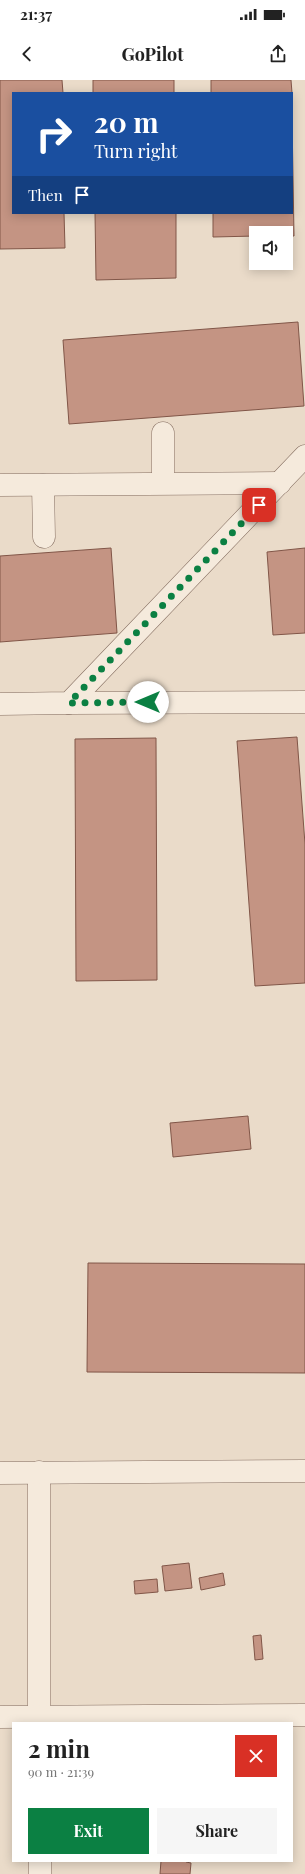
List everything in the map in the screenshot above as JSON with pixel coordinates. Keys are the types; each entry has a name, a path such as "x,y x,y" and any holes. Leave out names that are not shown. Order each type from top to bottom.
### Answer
{"street":[{"path":"163,484 164,433"},
{"path":"69,703 305,456"},
{"path":"0,485 280,482"},
{"path":"43,485 44,537"},
{"path":"0,704 305,702"},
{"path":"39,1472 39,1720"},
{"path":"0,1473 305,1472"},
{"path":"0,1717 39,1720 305,1715"},
{"path":"40,1862 40,1874"}],"building":[{"path":"0,80 62,80 63,92 12,92 12,214 64,214 65,248 0,249"},
{"path":"93,80 174,80 174,92 93,92"},
{"path":"211,80 291,80 292,92 211,92"},
{"path":"293,177 294,236 293,226 249,226 249,236 213,237 213,214 293,214"},
{"path":"95,214 176,214 176,278 96,280"},
{"path":"298,322 304,406 69,424 63,340"},
{"path":"111,548 117,633 0,642 0,556"},
{"path":"305,548 305,633 273,635 267,552"},
{"path":"297,737 305,844 305,983 255,986 237,741"},
{"path":"156,738 157,980 76,981 75,739"},
{"path":"248,1116 251,1149 173,1157 170,1123"},
{"path":"88,1263 305,1264 305,1373 87,1372"},
{"path":"189,1563 192,1588 165,1591 162,1566"},
{"path":"223,1573 225,1585 201,1590 199,1578"},
{"path":"157,1579 158,1592 135,1594 134,1581"},
{"path":"261,1635 263,1659 255,1660 253,1636"},
{"path":"161,1862 191,1863 190,1874 160,1874"}],"route":[{"path":"148,702 69,703 259,505"}]}
